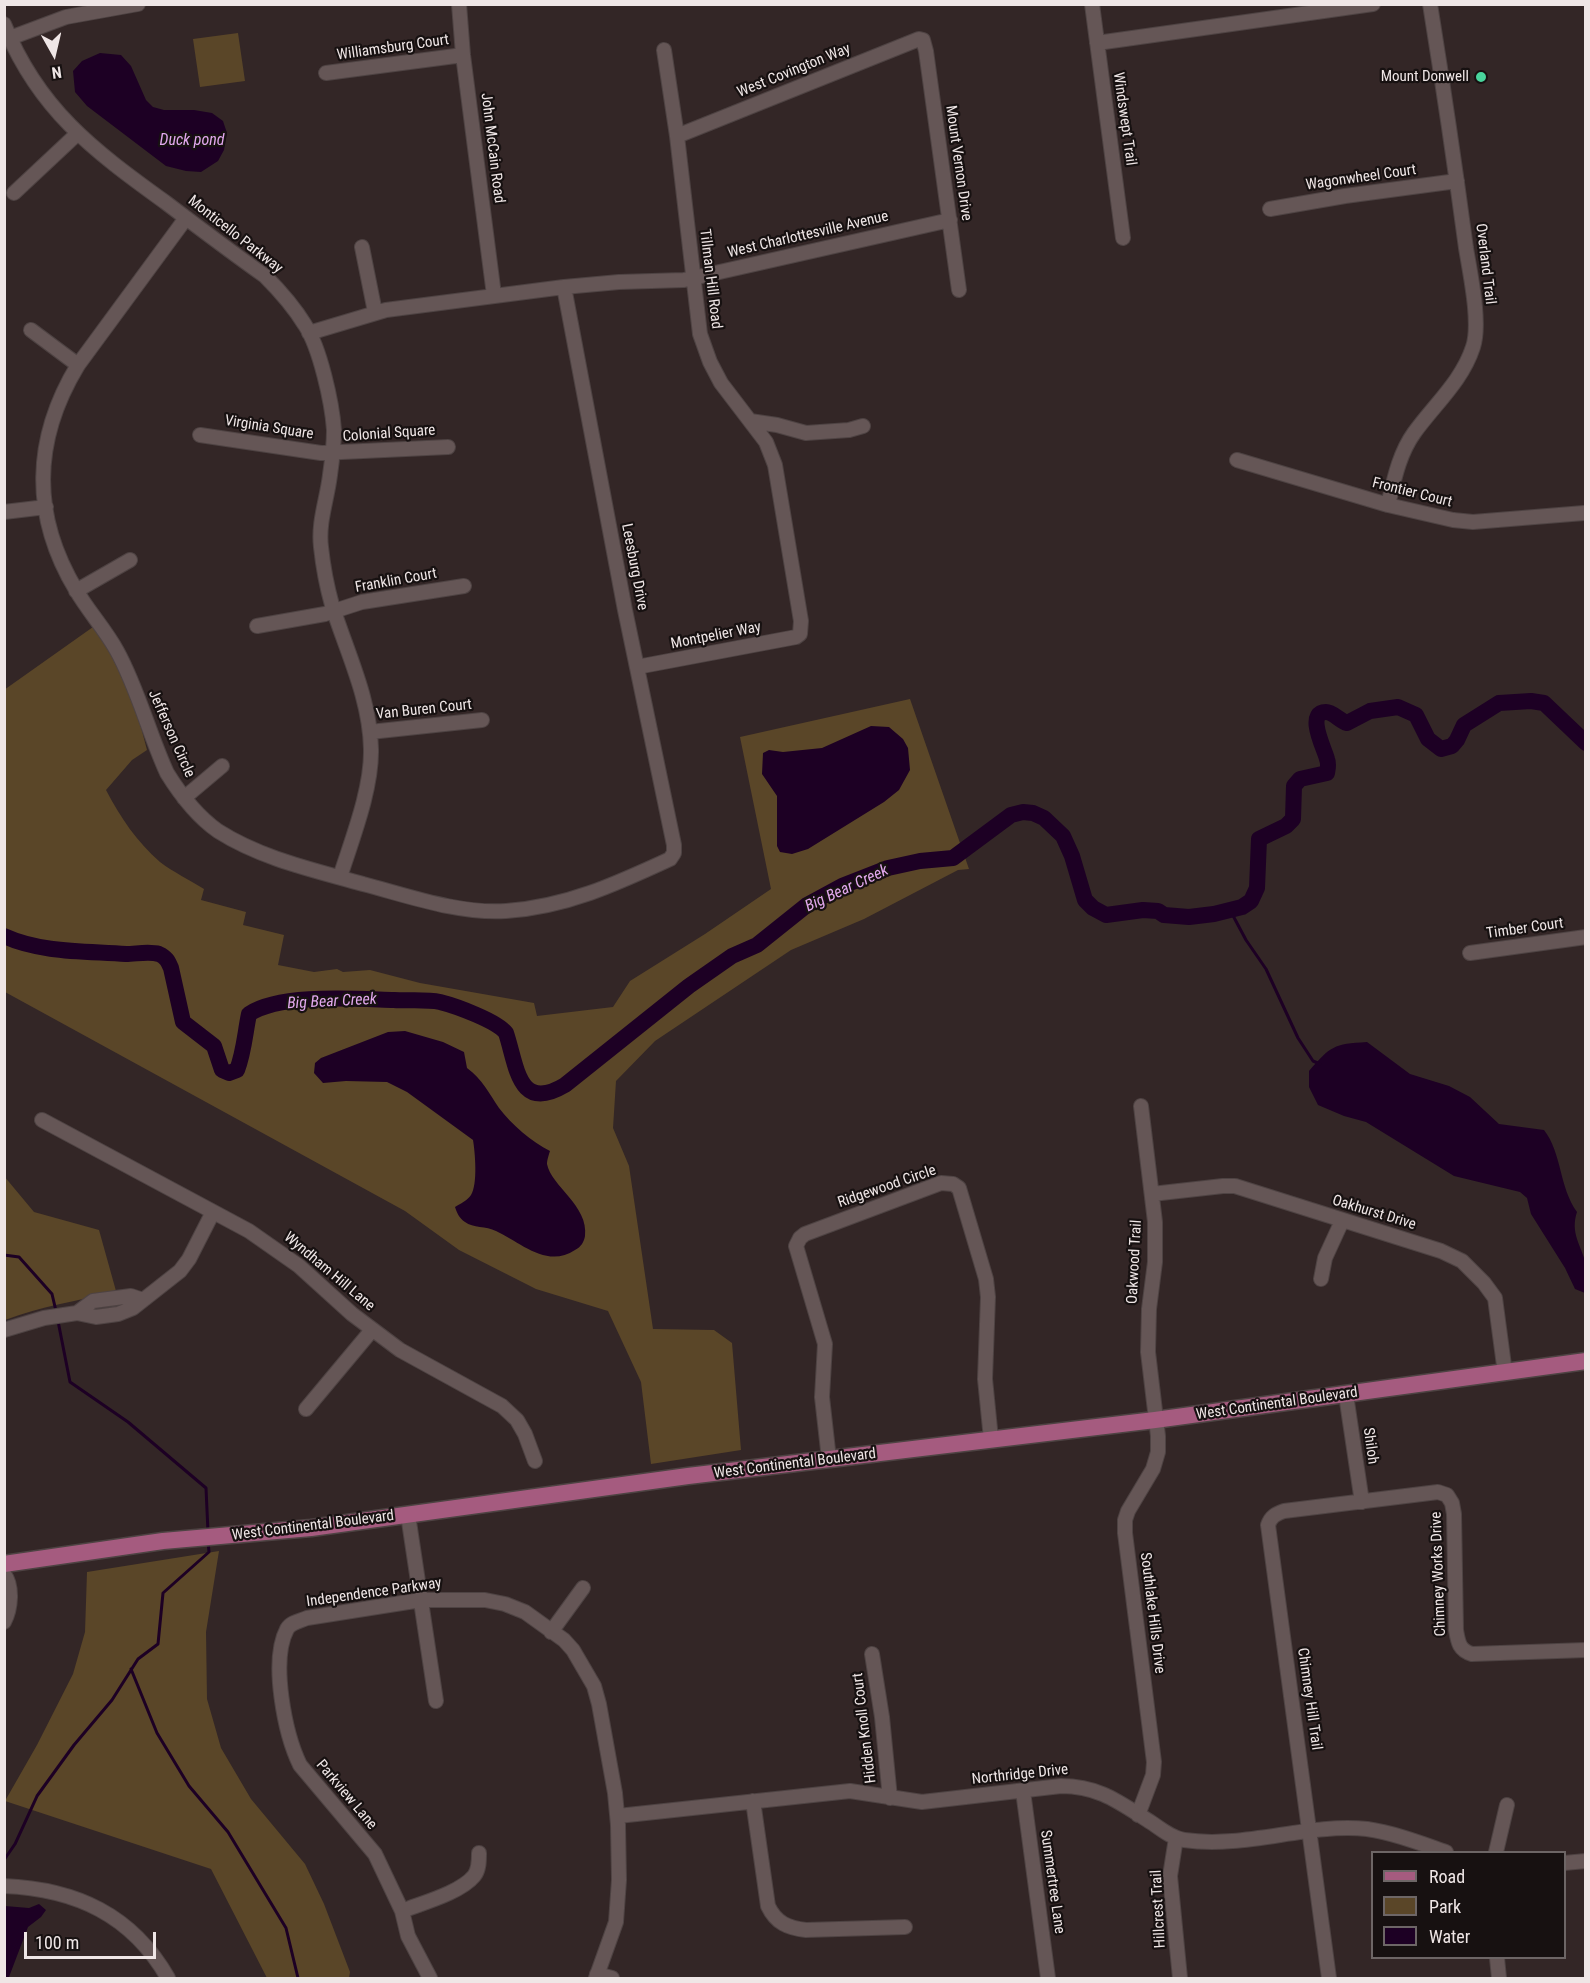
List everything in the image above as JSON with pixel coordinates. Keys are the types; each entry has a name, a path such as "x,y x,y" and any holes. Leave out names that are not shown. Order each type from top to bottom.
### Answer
{"main road":[{"name":"West Continental Boulevard","path":"4,1564 172,1540 311,1528 688,1476 1155,1420 1586,1361"}],"street":[{"path":"10,38 66,17 138,4"},
{"name":"John McCain Road","path":"459,4 463,55 494,295"},
{"name":"Windswept Trail","path":"1092,4 1123,238"},
{"path":"1097,43 1373,4"},
{"name":"Overland Trail","path":"1388,505 1400,459 1408,443 1453,385 1462,371 1475,339 1471,278 1430,4"},
{"name":"Monticello Parkway","path":"4,24 24,67 41,93 77,134 115,166 265,276 280,292 309,333 325,380 334,430 330,478 319,533 334,611 353,660 370,732 371,752 364,796 340,877"},
{"name":"West Covington Way","path":"677,136 919,39 923,40"},
{"name":"Mount Vernon Drive","path":"923,40 959,290"},
{"name":"Tillman Hill Road","path":"664,50 677,136 700,334 710,362 721,383 766,442 775,465 801,621 800,634"},
{"name":"Williamsburg Court","path":"326,73 463,55"},
{"path":"14,193 77,134"},
{"name":"Wagonwheel Court","path":"1269,209 1457,181"},
{"name":"Jefferson Circle","path":"186,218 78,365 59,400 46,440 42,481 45,507 62,565 76,591 117,651 167,773 184,798 216,829 235,840 293,864 421,900 475,910 506,911 582,897 670,859 674,853"},
{"name":"West Charlottesville Avenue","path":"309,333 375,312 564,287 693,278 950,220"},
{"path":"362,247 375,312"},
{"name":"Leesburg Drive","path":"564,287 674,853"},
{"path":"31,330 78,365"},
{"path":"750,421 806,433 849,430 863,426"},
{"name":"Virginia Square","path":"200,435 333,453"},
{"name":"Colonial Square","path":"333,453 448,447"},
{"name":"Frontier Court","path":"1237,460 1388,505 1453,520 1473,522 1584,513"},
{"path":"4,512 45,507"},
{"path":"76,591 130,560"},
{"name":"Franklin Court","path":"257,626 334,611 362,602 464,586"},
{"name":"Montpelier Way","path":"637,668 796,637 800,634"},
{"name":"Van Buren Court","path":"370,732 482,720"},
{"path":"184,798 222,766"},
{"name":"Timber Court","path":"1470,953 1586,937"},
{"name":"Oakwood Trail","path":"1141,1106 1155,1222 1155,1262 1149,1309 1148,1352 1155,1420"},
{"name":"Wyndham Hill Lane","path":"42,1120 249,1231 275,1248 372,1330 400,1350 502,1406 517,1420 535,1461"},
{"name":"Ridgewood Circle","path":"829,1460 822,1397 825,1344 796,1246 797,1242 805,1234 941,1183 952,1184 959,1188 985,1273 988,1296 985,1379 991,1439"},
{"name":"Oakhurst Drive","path":"1152,1194 1235,1186 1441,1251 1462,1261 1495,1298 1505,1373"},
{"path":"4,1330 44,1318 77,1313 93,1301 131,1296 143,1300 152,1295 180,1272 213,1212"},
{"path":"1321,1279 1325,1258 1342,1221"},
{"path":"306,1409 372,1330"},
{"name":"Shiloh","path":"1346,1395 1362,1502"},
{"name":"Southlake Hills Drive","path":"1138,1815 1154,1775 1154,1762 1129,1569 1125,1520 1128,1511 1154,1469 1158,1452 1155,1420"},
{"name":"Chimney Works Drive","path":"1362,1502 1438,1492 1447,1495 1452,1503 1454,1514 1456,1630 1458,1644 1466,1652 1472,1654 1586,1650"},
{"name":"Chimney Hill Trail","path":"1329,1978 1268,1525 1273,1515 1284,1511 1362,1502"},
{"path":"408,1515 436,1701"},
{"path":"4,1574 7,1577 9,1612 4,1622"},
{"path":"551,1632 583,1588"},
{"name":"Independence Parkway","path":"292,1623 307,1618 421,1600 485,1600 505,1604 525,1612 564,1640 573,1650 594,1686 599,1704 618,1816 619,1880 616,1922 597,1976"},
{"name":"Parkview Lane","path":"292,1623 287,1630 281,1649 280,1673 284,1717 293,1751 300,1766 375,1854 402,1911 408,1936 430,1978"},
{"name":"Hidden Knoll Court","path":"872,1654 882,1717 890,1798"},
{"name":"Northridge Drive","path":"618,1816 849,1791 922,1802 1061,1786 1090,1788 1108,1795 1176,1838 1235,1842 1310,1832 1367,1829 1400,1836 1443,1851"},
{"name":"Summertree Lane","path":"1023,1791 1048,1978"},
{"path":"753,1801 768,1906 772,1915 779,1922 792,1928 806,1930 906,1927"},
{"path":"1497,1851 1507,1805"},
{"name":"Hillcrest Trail","path":"1176,1838 1170,1876 1180,1978"},
{"path":"402,1911 457,1888 469,1880 478,1870 479,1853"},
{"path":"1566,1863 1586,1861"},
{"path":"4,1886 54,1892 86,1902 106,1912 148,1948 168,1978"},
{"path":"1497,1959 1499,1978"},
{"path":"597,1976 612,1978"}],"green space":[{"path":"238,33 245,81 200,87 193,39"},
{"path":"93,627 112,649 137,712 147,750 132,760 106,790 117,810 144,846 165,866 204,889 201,900 246,912 243,925 284,935 278,965 314,972 337,969 343,972 370,970 420,983 534,1003 537,1016 613,1007 630,981 771,889 740,737 910,699 969,869 958,870 864,919 791,950 655,1041 616,1081 613,1128 629,1166 653,1329 714,1330 732,1343 741,1450 651,1464 641,1382 608,1311 536,1289 459,1250 405,1211 5,992 4,690"},
{"path":"4,1176 34,1212 99,1230 116,1291 46,1307 5,1320"},
{"path":"219,1551 206,1632 207,1699 221,1748 251,1799 305,1864 324,1904 350,1972 349,1978 267,1978 211,1869 5,1801 73,1674 85,1632 87,1572"}],"water":[{"name":"Duck pond","path":"100,53 121,55 131,66 146,100 153,107 164,110 194,110 212,113 223,121 227,133 224,150 218,161 201,172 166,166 87,106 75,92 73,71 82,61"},
{"path":"871,726 889,727 903,739 908,748 910,770 899,790 884,802 808,849 792,854 780,852 777,846 777,796 762,774 763,753 769,750 783,752 822,748"},
{"path":"405,1031 443,1042 464,1052 467,1068 481,1082 504,1114 529,1138 550,1151 547,1164 550,1172 576,1206 585,1225 585,1238 579,1247 565,1255 554,1257 544,1255 496,1231 465,1222 458,1215 455,1207 468,1199 475,1183 473,1140 407,1092 387,1082 323,1083 314,1073 315,1063 321,1058 388,1032"},
{"path":"1367,1042 1410,1074 1449,1086 1470,1097 1499,1124 1544,1130 1550,1139 1567,1192 1577,1212 1575,1233 1587,1267 1585,1293 1575,1289 1565,1268 1531,1214 1527,1198 1520,1192 1454,1176 1366,1122 1318,1105 1309,1087 1309,1071 1333,1048"},
{"path":"39,1904 46,1910 28,1927 9,1977 5,1978 5,1906 29,1908"}],"waterway":[{"name":"Big Bear Creek","path":"4,936 18,942 48,948 161,955 171,968 183,1022 214,1046 222,1070 229,1073 237,1070 249,1014 263,1007 299,1000 340,998 429,1001 466,1010 501,1028 506,1033 522,1082 529,1090 538,1093 549,1092 565,1085 689,986 732,956 757,945 807,905 842,886 888,868 920,861 953,858 1011,815 1023,812 1033,813 1044,818 1063,836 1072,856 1085,900 1093,908 1106,915 1143,910 1189,917 1214,914 1242,907 1251,901 1257,888 1259,839 1286,826 1293,819 1294,786 1300,779 1327,773 1328,761 1317,724 1320,714 1329,712 1347,723 1370,711 1398,707 1416,715 1428,739 1441,749 1452,746 1464,725 1499,703 1531,701 1544,703 1586,743"},
{"path":"1230,910 1246,940 1266,969 1298,1038 1313,1061 1320,1064"},
{"path":"4,1255 19,1257 52,1294 56,1311"},
{"path":"58,1321 70,1382 128,1422 206,1488 208,1532"},
{"path":"4,1860 15,1844 37,1796 74,1745 112,1700 138,1659 158,1644 163,1593 209,1552 208,1541"},
{"path":"131,1669 157,1733 189,1786 228,1832 286,1928 298,1978"}],"place":[{"name":"Mount Donwell","path":"1481,77"}]}
